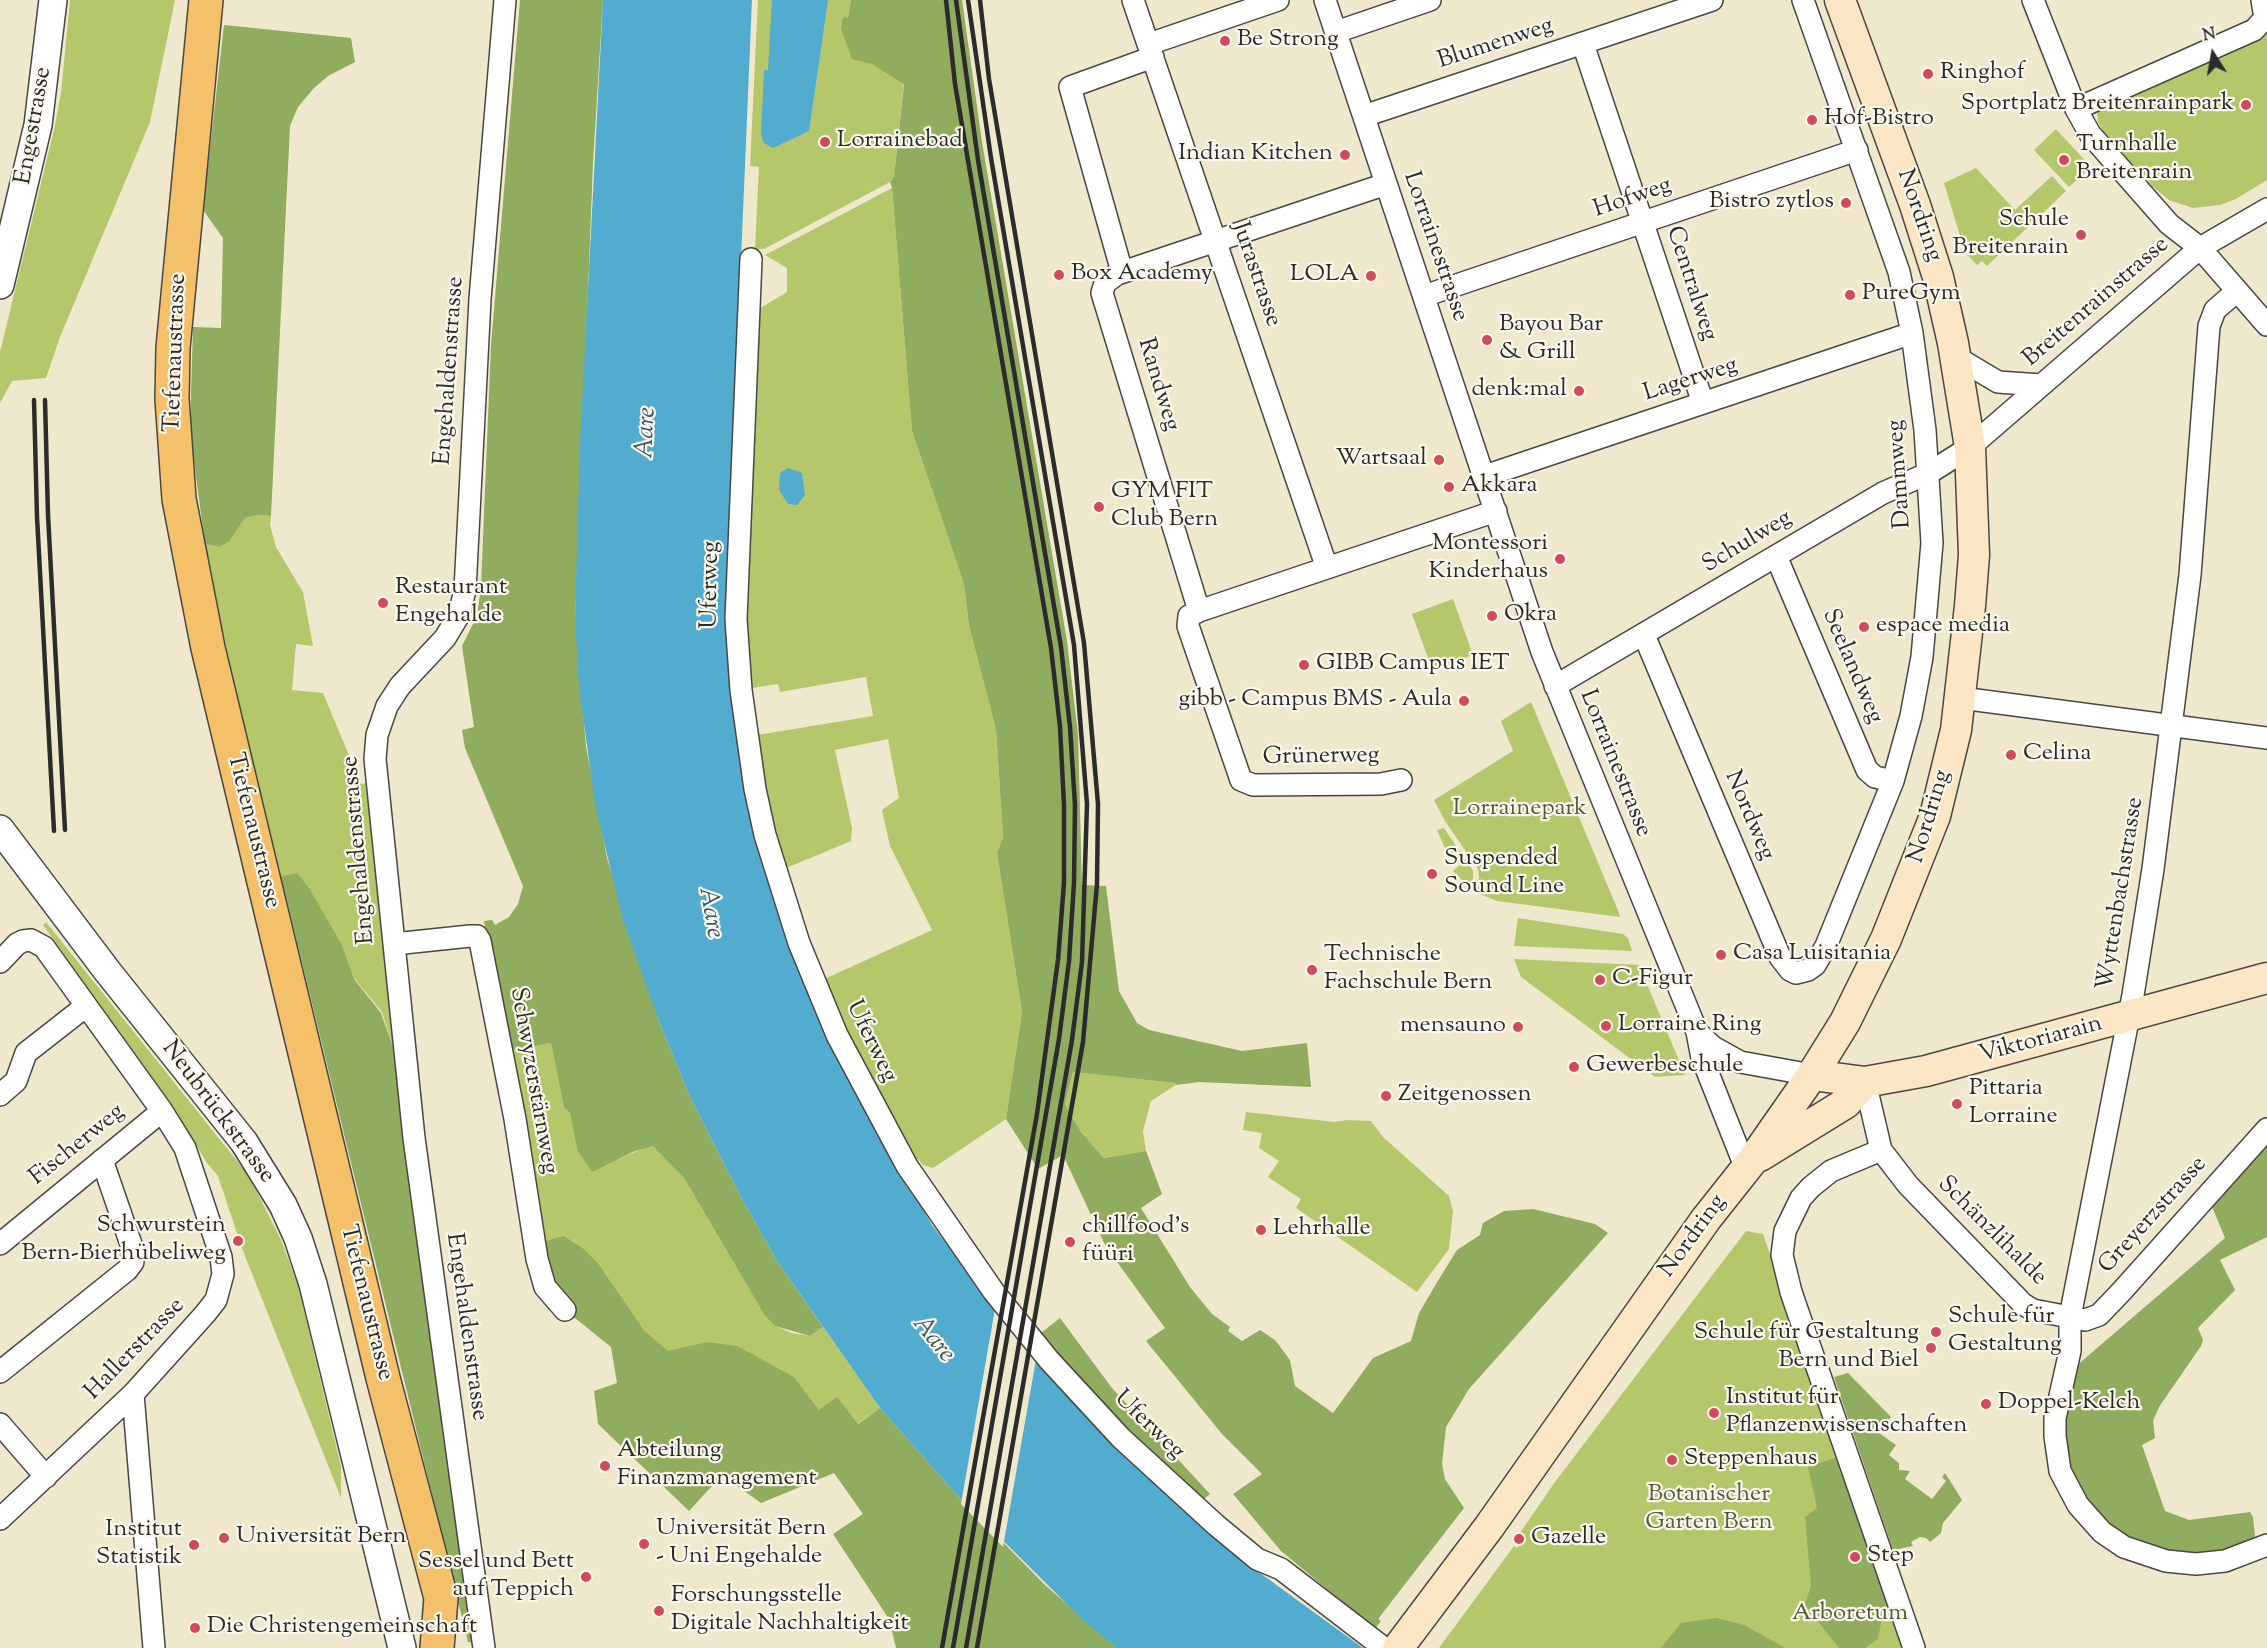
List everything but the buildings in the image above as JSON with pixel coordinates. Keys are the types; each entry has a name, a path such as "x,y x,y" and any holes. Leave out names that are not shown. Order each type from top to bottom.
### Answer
{"main road":[{"name":"Tiefenaustrasse","path":"206,0 173,348 173,429 180,507 211,659 383,1378 441,1598 437,1648"},
{"name":"Nordring","path":"1398,1648 1489,1527 1706,1219 1749,1165 1812,1075 1845,1022 1882,948 1922,855 1946,772 1960,698 1974,555 1970,447 1956,357 1938,277 1918,215 1840,0"},
{"name":"Viktoriarain","path":"1812,1075 1865,1082 1947,1066 2129,1018 2267,978"},
{"path":"1749,1165 1846,1103 1865,1082"}],"street":[{"name":"Engestrasse","path":"0,285 6,239 38,125 53,0"},
{"name":"Engehaldenstrasse","path":"484,1648 414,1138 376,771 376,744 387,706 400,686 444,638 459,615 465,590 480,299 505,0"},
{"name":"Jurastrasse","path":"1133,0 1327,568"},
{"path":"1278,0 1151,50 1070,87 1122,272 1386,184"},
{"name":"Lorrainestrasse","path":"1324,0 1555,686 1697,1032 1702,1058 1749,1165"},
{"path":"1336,32 1430,0"},
{"name":"Blumenweg","path":"1364,116 1712,0"},
{"name":"Dammweg","path":"1803,0 1889,239 1912,333 1929,473 1932,543 1922,657 1911,716 1893,781 1826,946"},
{"path":"2032,0 2076,109 2090,134 2169,224 2200,248 2267,325"},
{"path":"2076,109 2254,30 2265,18 2262,0"},
{"name":"Centralweg","path":"1583,44 1703,403"},
{"name":"Hofweg","path":"1424,296 1857,150"},
{"name":"Breitenrainstrasse","path":"1970,447 2200,248 2267,209"},
{"name":"Uferweg","path":"751,259 736,619 743,709 755,789 778,883 810,974 837,1035 907,1166 994,1292 1049,1360 1121,1438 1216,1525 1257,1559 1281,1569 1384,1648"},
{"name":"Randweg","path":"1122,272 1105,283 1102,293 1199,611"},
{"name":"Wyttenbachstrasse","path":"2070,1317 2129,1018 2172,725 2197,497 2209,326 2215,310 2237,291"},
{"name":"Lagerweg","path":"1485,476 1912,333"},
{"path":"1956,357 1998,382 2041,385"},
{"name":"Schulweg","path":"1555,686 1883,493 1929,473 1970,447"},
{"path":"1199,611 1496,511"},
{"name":"Seelandweg","path":"1776,556 1867,770 1875,777 1893,781"},
{"name":"Grünerweg","path":"1199,611 1189,616 1188,626 1243,782 1253,785 1381,784 1401,780"},
{"name":"Nordweg","path":"1644,635 1783,963 1790,970 1803,972 1815,965 1826,946"},
{"path":"1960,698 2267,738"},
{"name":"Neubrückstrasse","path":"0,829 108,972 244,1142 283,1204 298,1238 313,1284 402,1648"},
{"name":"Schwyzerstärnweg","path":"394,944 470,936 477,936 480,941 515,1119 537,1258 545,1287 565,1310"},
{"name":"Hallerstrasse","path":"0,962 17,944 26,940 44,947 162,1111 181,1139 197,1180 221,1257 222,1284 212,1307 133,1394 0,1520"},
{"path":"0,1095 16,1081 26,1053 86,1006"},
{"name":"Lorrainestrasse","path":"1697,1032 1713,1047 1740,1062 1812,1075"},
{"name":"Schänzlihalde","path":"1865,1082 1881,1150 1908,1185 2023,1304 2033,1310 2070,1317"},
{"name":"Fischerweg","path":"0,1244 162,1111"},
{"name":"Greyerzstrasse","path":"2070,1317 2085,1320 2099,1315 2267,1129"},
{"path":"1881,1150 1831,1171 1811,1187 1801,1198 1788,1224 1782,1255 1791,1292 1914,1648"},
{"path":"0,1372 127,1270 133,1262 132,1247 102,1160"},
{"path":"2070,1317 2070,1351 2055,1418 2055,1436 2060,1471 2078,1505 2111,1539 2124,1547 2155,1558 2182,1563 2208,1563 2261,1548"},
{"path":"133,1394 154,1648"},
{"path":"0,1424 46,1477"}],"green space":[{"path":"70,0 175,0 150,122 60,337 46,378 12,381 0,403 0,352 54,130 61,93"},
{"path":"520,0 603,0 593,163 575,618 586,747 607,858 658,1019 691,1099 777,1261 823,1327 810,1336 775,1326 765,1316 684,1178 653,1146 635,1151 592,1172 577,1150 570,1113 564,1108 551,1043 502,1052 484,921 492,920 495,925 509,917 518,904 523,886 465,748 462,730 474,727 462,646 477,616 481,587 491,345"},
{"name":"Lorrainebad","path":"758,0 851,0 848,18 908,42 894,178 764,249 755,249 759,167 750,166"},
{"path":"851,0 962,0 982,142 1067,641 1078,734 1082,885 1106,886 1119,991 1137,1023 1149,1030 1242,1051 1307,1043 1311,1087 1199,1082 1176,1085 1175,1083 1073,1072 1065,1104 1081,1132 1104,1158 1146,1151 1162,1194 1141,1208 1190,1287 1212,1314 1230,1327 1228,1331 1242,1341 1260,1330 1275,1340 1290,1360 1295,1386 1333,1413 1373,1358 1411,1341 1419,1313 1439,1279 1457,1250 1480,1235 1483,1223 1504,1211 1533,1209 1595,1224 1608,1233 1469,1389 1446,1427 1442,1464 1445,1479 1464,1508 1378,1619 1381,1621 1375,1629 1281,1551 1233,1494 1262,1474 1222,1434 1146,1341 1165,1328 1112,1255 1116,1252 1110,1244 1106,1247 1063,1155 1038,1169 1006,1119 1022,1012 997,853 1003,837 996,729 969,626 964,584 912,431 890,182 894,177 904,84 872,64 852,59 841,29 843,17 848,18"},
{"path":"224,25 351,38 355,62 328,76 314,88 298,107 290,126 271,516 258,515 245,518 229,542 219,547 205,544 191,439 191,392 193,327 221,328 223,238 203,210"},
{"path":"2267,34 2267,180 2236,199 2220,205 2193,208 2169,200 2152,186 2104,132 2098,122 2097,111 2104,104"},
{"name":"Turnhalle Breitenrain","path":"2056,129 2091,167 2069,187 2034,150"},
{"path":"1976,168 2015,210 2052,176 2066,191 1987,266 1982,261 1977,265 1965,252 1944,183"},
{"path":"892,188 912,431 964,584 969,626 996,729 1003,837 997,853 1022,1012 1006,1119 933,1168 923,1165 918,1159 911,1164 820,981 932,930 890,846 882,810 899,798 888,739 835,750 852,828 851,841 779,871 751,736 873,716 866,677 780,692 778,684 745,689 751,336 760,336 760,313 752,313 787,292 787,268 765,255"},
{"path":"258,515 271,516 270,525 276,547 303,592 313,646 296,644 292,690 323,693 361,784 368,783 395,1047 393,1047 382,1012 353,977 342,945 297,873 281,876 224,638 205,544 219,547 229,542 245,518"},
{"path":"1453,599 1473,655 1432,669 1412,614"},
{"name":"Lorrainepark","path":"1531,702 1620,917 1497,901 1472,891 1479,879 1478,869 1445,821 1434,800 1513,751 1501,721"},
{"path":"1444,828 1473,871 1469,887 1453,871 1460,865 1445,848 1437,830"},
{"path":"297,873 309,888 342,945 354,979 381,1013 393,1047 395,1047 475,1643 468,1642 281,876"},
{"path":"1518,918 1623,934 1628,938 1632,951 1514,946"},
{"path":"46,922 245,1171 260,1198 281,1240 298,1285 341,1467 341,1498 243,1251 218,1176 207,1163 173,1106 43,925"},
{"path":"1514,959 1639,965 1685,1075 1655,1077 1521,977"},
{"path":"551,1043 564,1108 570,1113 577,1150 592,1171 648,1146 653,1146 684,1178 765,1316 775,1326 792,1333 810,1336 823,1327 880,1408 857,1424 819,1410 794,1377 707,1342 668,1352 644,1330 598,1263 585,1250 535,1244 502,1052"},
{"path":"1073,1072 1175,1083 1176,1085 1151,1101 1143,1131 1146,1151 1104,1158 1081,1132 1065,1104"},
{"path":"1246,1112 1334,1122 1371,1121 1383,1137 1449,1196 1453,1211 1449,1249 1417,1292 1296,1208 1301,1199 1268,1177 1279,1161 1259,1148 1262,1133 1243,1130"},
{"path":"2267,1144 2267,1237 2220,1260 2235,1290 2198,1328 2203,1340 2201,1346 2159,1407 2153,1421 2155,1438 2142,1445 2165,1511 2189,1520 2250,1512 2253,1517 2255,1536 2249,1544 2208,1555 2176,1554 2130,1541 2092,1511 2069,1470 2064,1423 2075,1367 2225,1238 2211,1204"},
{"name":"Botanischer Garten Bern","path":"1746,1231 1763,1234 1905,1648 1439,1648 1514,1546 1517,1548 1522,1540 1517,1537 1555,1482"},
{"path":"564,1236 585,1250 598,1263 644,1330 668,1351 707,1342 737,1346 794,1377 819,1410 837,1397 858,1424 880,1408 956,1494 1044,1584 1117,1648 896,1648 889,1619 833,1534 863,1514 834,1473 761,1503 722,1475 689,1511 598,1424 594,1391 617,1383 611,1347 565,1310 535,1244"},
{"path":"1060,1318 1112,1388 1210,1494 1199,1503 1036,1337"},
{"path":"1848,1373 1891,1417 1879,1433 1896,1445 1889,1455 1899,1463 1899,1470 1910,1471 1905,1479 1932,1499 1946,1481 1942,1477 1945,1473 1962,1500 1943,1523 1941,1533 1930,1542 1920,1537 1911,1542 1913,1546 1893,1550 1834,1377"},
{"name":"Arboretum","path":"1838,1457 1890,1605 1884,1606 1878,1639 1865,1648 1839,1648 1805,1605 1811,1585 1805,1517 1817,1508 1808,1467"},
{"path":"1716,1618 1744,1625 1785,1648 1661,1648 1681,1623"}],"water":[{"name":"Aare","path":"603,0 752,0 739,307 732,698 739,753 765,872 816,1012 847,1077 932,1225 1004,1319 1088,1419 1214,1536 1260,1573 1363,1648 1117,1648 1085,1622 956,1494 880,1408 777,1261 691,1099 658,1019 622,917 595,804 579,687 575,618 580,443"},
{"path":"772,0 828,0 809,131 773,148 764,143 761,135 764,70 768,70"},
{"path":"788,468 802,473 805,495 797,505 788,504 779,490 780,473"}],"pier":[{"path":"996,1303 1037,1354 1003,1547 961,1504"}],"railway":[{"path":"942,1648 1037,1114 1058,960 1064,883 1064,805 1060,727 1051,648 955,84 946,0"},
{"path":"953,1648 1059,1039 1069,961 1074,883 1075,805 1070,727 1061,647 978,160 956,0"},
{"path":"966,1648 1072,1040 1082,962 1087,804 1074,645 991,158 968,0"},
{"path":"977,1648 1083,1042 1097,884 1098,804 1084,643 989,79 980,0"},
{"path":"34,400 37,517 54,831"},
{"path":"45,400 48,515 65,830"}],"place":[{"name":"Be Strong","path":"1225,41"},
{"name":"Ringhof","path":"1928,74"},
{"name":"Sportplatz Breitenrainpark","path":"2246,105"},
{"name":"Hof-Bistro","path":"1812,120"},
{"name":"Lorrainebad","path":"825,142"},
{"name":"Indian Kitchen","path":"1345,155"},
{"name":"Turnhalle Breitenrain","path":"2064,160"},
{"name":"Bistro zytlos","path":"1846,203"},
{"name":"Schule Breitenrain","path":"2081,235"},
{"name":"Box Academy","path":"1059,275"},
{"name":"LOLA","path":"1371,276"},
{"name":"PureGym","path":"1850,295"},
{"name":"Bayou Bar & Grill","path":"1487,340"},
{"name":"denk:mal","path":"1579,391"},
{"name":"Wartsaal","path":"1439,460"},
{"name":"Akkara","path":"1449,487"},
{"name":"GYM FIT Club Bern","path":"1099,507"},
{"name":"Montessori Kinderhaus","path":"1560,559"},
{"name":"Restaurant Engehalde","path":"383,603"},
{"name":"Okra","path":"1492,616"},
{"name":"espace media","path":"1864,627"},
{"name":"GIBB Campus IET","path":"1304,665"},
{"name":"gibb - Campus BMS - Aula","path":"1464,701"},
{"name":"Celina","path":"2011,755"},
{"name":"Suspended Sound Line","path":"1432,874"},
{"name":"Casa Luisitania","path":"1721,955"},
{"name":"Technische Fachschule Bern","path":"1312,970"},
{"name":"C-Figur","path":"1600,980"},
{"name":"Lorraine Ring","path":"1606,1026"},
{"name":"mensauno","path":"1518,1027"},
{"name":"Gewerbeschule","path":"1574,1067"},
{"name":"Zeitgenossen","path":"1386,1096"},
{"name":"Pittaria Lorraine","path":"1957,1104"},
{"name":"Lehrhalle","path":"1261,1230"},
{"name":"Schwurstein Bern-Bierhübeliweg","path":"238,1241"},
{"name":"chillfood’s füüri","path":"1070,1242"},
{"name":"Schule für Gestaltung","path":"1936,1332"},
{"name":"Schule für Gestaltung Bern und Biel","path":"1931,1348"},
{"name":"Doppel-Kelch","path":"1986,1404"},
{"name":"Institut für Pflanzenwissenschaften","path":"1714,1413"},
{"name":"Steppenhaus","path":"1672,1460"},
{"name":"Abteilung Finanzmanagement","path":"605,1466"},
{"name":"Universität Bern","path":"224,1538"},
{"name":"Gazelle","path":"1519,1539"},
{"name":"Universität Bern - Uni Engehalde","path":"644,1544"},
{"name":"Institut Statistik","path":"194,1545"},
{"name":"Step","path":"1855,1557"},
{"name":"Sessel und Bett auf Teppich","path":"586,1577"},
{"name":"Forschungsstelle Digitale Nachhaltigkeit","path":"659,1611"},
{"name":"Die Christengemeinschaft","path":"195,1628"}]}
